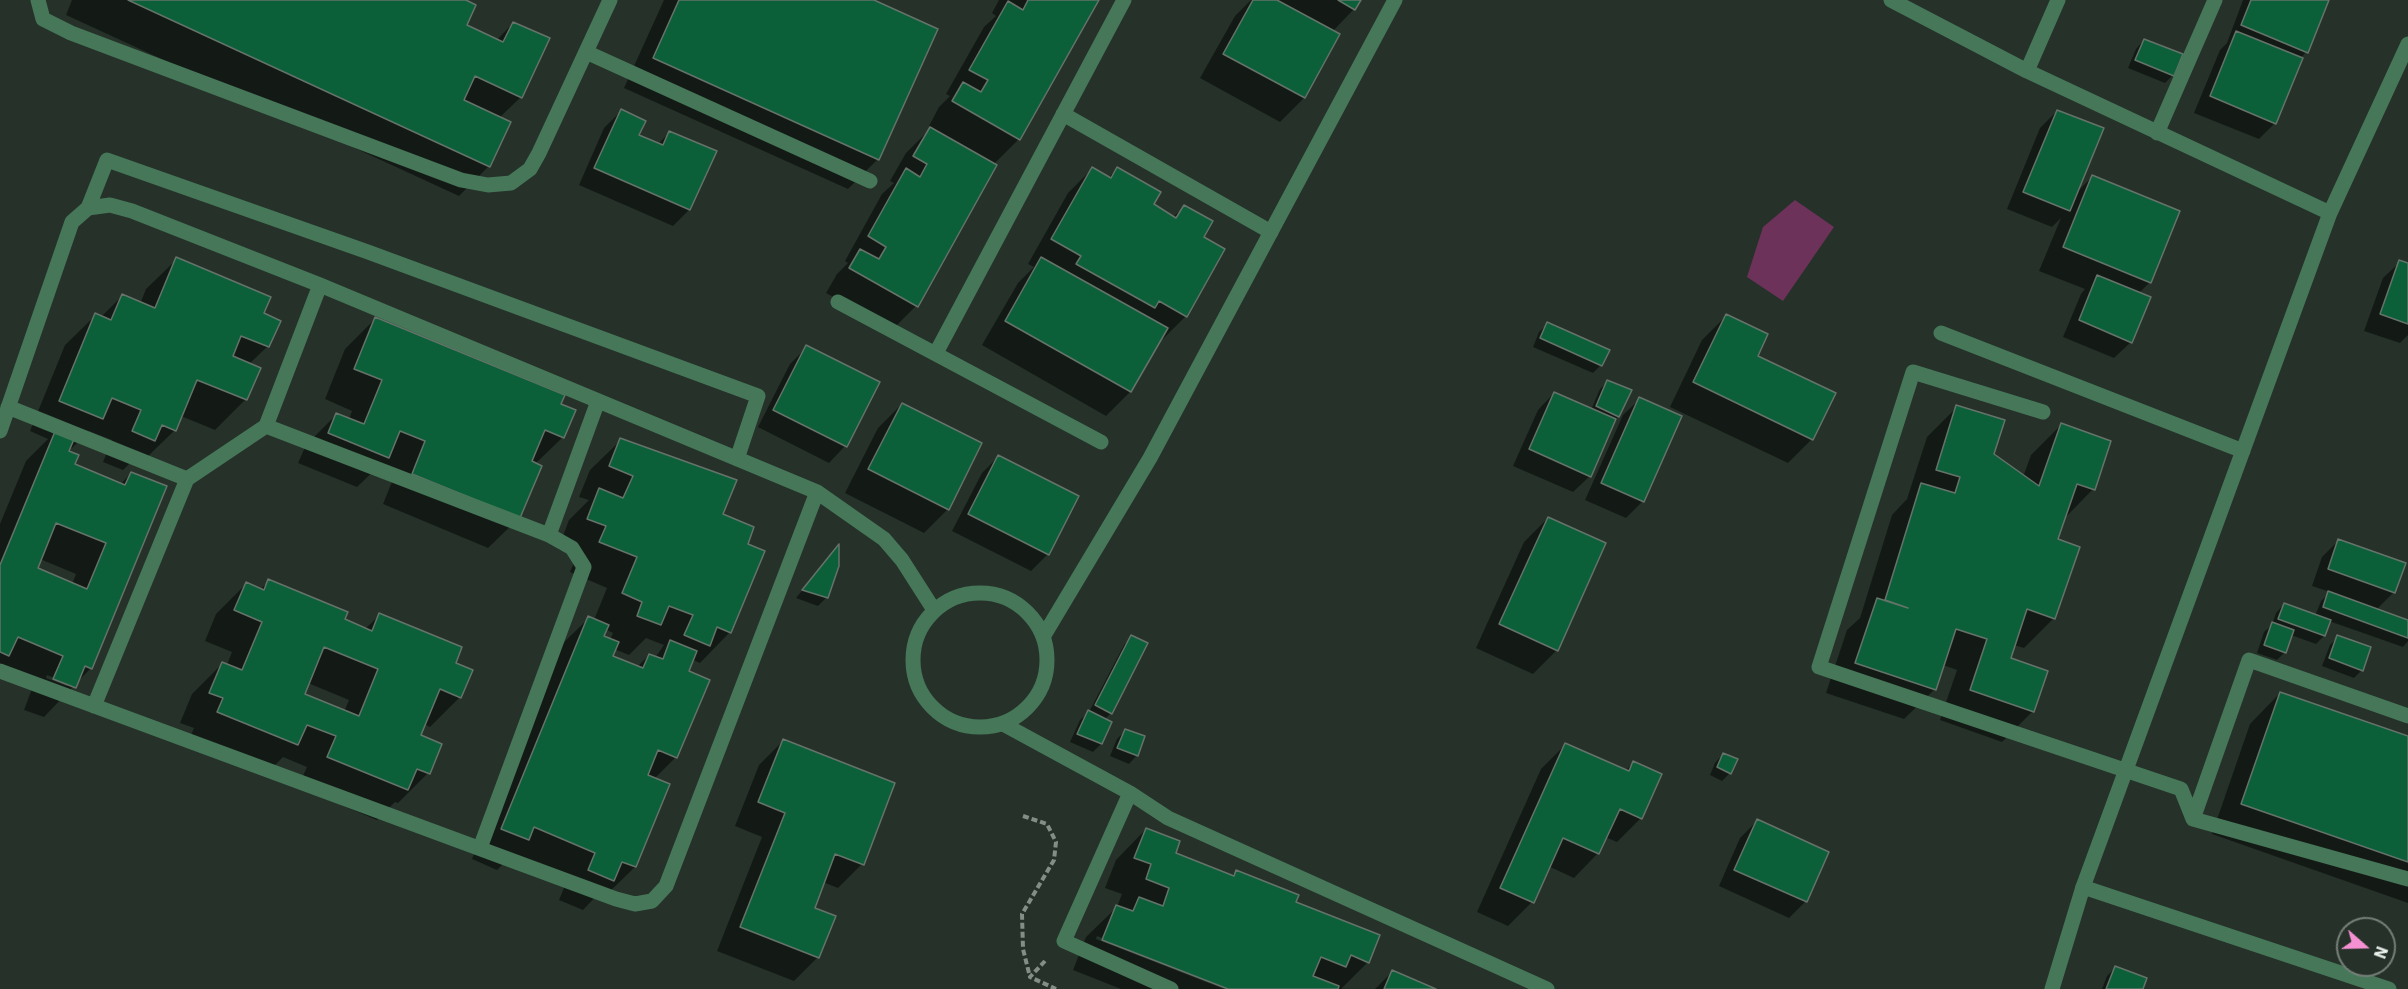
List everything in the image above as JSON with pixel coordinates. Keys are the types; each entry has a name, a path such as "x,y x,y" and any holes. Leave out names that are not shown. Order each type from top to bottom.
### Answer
{"street":[{"path":"38,0 43,19 71,33 461,180 488,185 511,183 530,169 607,1"},
{"path":"936,353 1124,0"},
{"path":"1043,637 1150,458 1395,0"},
{"path":"1891,0 2027,71 2330,213"},
{"path":"2027,71 2058,0"},
{"path":"2157,133 2215,0"},
{"path":"2052,989 2083,887 2330,213 2408,44"},
{"path":"585,52 870,181"},
{"path":"1063,114 1270,232"},
{"path":"0,431 72,222 88,208 107,160 368,252 758,396 737,459"},
{"path":"88,208 110,206 132,211 320,285 817,492 884,539 902,560 934,610"},
{"path":"94,706 187,479 266,426 320,285"},
{"path":"838,302 1101,442"},
{"path":"1941,333 2243,451"},
{"path":"2043,412 1913,372 1819,667 2181,789 2193,819"},
{"path":"549,535 598,401"},
{"path":"8,406 187,479"},
{"path":"266,426 549,535 572,548 584,567 480,848"},
{"path":"0,671 616,899 635,904 652,901 666,886 817,492"},
{"path":"983,592 1009,599 1030,614 1043,637 1047,664 1041,690 1025,711 1003,724 976,729 951,722 929,706 916,684 912,657 918,632 934,610 957,596 983,592"},
{"path":"2193,819 2249,660 2408,716"},
{"path":"1003,724 1130,793 1168,818 1547,989"},
{"path":"1130,793 1064,941 1171,989"},
{"path":"2193,819 2408,879"},
{"path":"2083,887 2389,989"}],"path":[{"path":"1023,816 1047,824 1056,842 1054,860 1022,914 1023,949 1030,977"},
{"path":"1030,977 1064,941"},
{"path":"1030,977 1056,989"}],"shaded area":[{"path":"1795,200 1834,227 1783,301 1747,277 1763,227"}],"building":[{"path":"128,0 466,0 476,5 467,25 503,42 513,22 550,38 522,98 475,76 464,100 511,122 490,167"},
{"path":"679,0 874,0 938,29 879,160 653,58"},
{"path":"1028,0 1099,0 1020,140 952,101 963,82 981,92 988,80 969,70 1008,1 1023,10"},
{"path":"1253,0 1277,0 1340,34 1305,98 1223,54"},
{"path":"1338,0 1361,0 1355,10"},
{"path":"2251,0 2329,0 2308,53 2241,25"},
{"path":"2236,31 2303,58 2276,124 2210,96"},
{"path":"2144,39 2183,54 2174,76 2135,60"},
{"path":"621,109 646,121 639,135 663,145 669,131 717,151 690,210 594,168"},
{"path":"2057,110 2104,128 2070,211 2023,192"},
{"path":"930,127 997,165 918,307 849,268 860,249 879,259 886,247 868,236 906,168 920,177 927,164 913,156"},
{"path":"1092,167 1111,178 1117,167 1161,192 1154,204 1176,218 1184,205 1213,221 1204,237 1225,249 1187,317 1159,301 1155,308 1076,264 1081,256 1051,239"},
{"path":"2092,175 2180,211 2151,283 2063,247"},
{"path":"176,257 271,297 264,313 281,321 269,347 241,336 233,356 261,368 247,400 197,380 176,431 162,425 155,441 132,431 141,410 112,398 103,419 59,401 95,313 111,320 122,294 155,308"},
{"path":"1041,257 1168,328 1131,392 1005,321"},
{"path":"2399,260 2408,263 2408,324 2380,314"},
{"path":"2097,275 2151,297 2132,343 2079,320"},
{"path":"1726,314 1768,334 1758,356 1836,393 1813,440 1693,382"},
{"path":"375,317 565,395 561,404 576,410 564,438 545,430 532,461 542,466 520,518 412,474 425,441 400,431 389,458 328,433 336,413 364,424 382,380 354,369"},
{"path":"1547,322 1610,350 1602,366 1540,338"},
{"path":"806,345 880,382 847,447 773,410"},
{"path":"1607,380 1632,390 1619,417 1596,406"},
{"path":"1554,392 1616,419 1591,477 1529,449"},
{"path":"1639,397 1682,416 1644,502 1601,483"},
{"path":"902,403 982,443 949,510 868,469"},
{"path":"1956,405 2005,420 1994,454 2039,486 2061,423 2111,441 2095,490 2077,484 2058,539 2080,547 2055,619 2027,609 2011,658 2048,671 2034,712 1970,690 1987,639 1956,629 1936,690 1855,663 1877,598 1908,608 1885,600 1921,483 1955,493 1960,477 1936,470"},
{"path":"56,429 75,437 69,451 79,455 75,464 125,485 131,472 167,486 92,669 85,666 76,688 53,679 63,656 18,637 9,656 0,652 0,565","holes":["56,523 106,543 87,589 38,568"]},
{"path":"620,438 737,480 723,514 754,527 748,544 765,551 731,633 717,627 710,646 684,635 693,615 669,606 661,625 637,616 642,602 622,593 637,557 599,542 606,526 587,519 599,488 623,498 633,476 609,466"},
{"path":"998,455 1079,496 1049,555 968,514"},
{"path":"1548,517 1606,543 1558,651 1499,624"},
{"path":"2338,539 2406,563 2395,593 2328,569"},
{"path":"839,544 839,566 828,598 802,590"},
{"path":"268,579 348,612 345,619 372,631 379,613 462,647 456,663 473,670 461,698 440,689 421,735 442,744 430,774 417,769 408,790 327,757 336,736 307,725 298,745 217,712 223,698 209,693 222,662 242,670 262,622 234,610 246,582 264,590","holes":["324,647 378,669 359,716 305,694"]},
{"path":"2328,591 2408,620 2408,638 2323,607"},
{"path":"2284,603 2331,620 2325,636 2278,619"},
{"path":"588,616 609,625 604,636 619,642 613,656 643,668 649,654 663,659 670,640 697,651 689,671 710,680 677,758 658,750 648,775 670,784 636,867 622,862 614,881 588,870 595,853 534,827 529,840 501,829"},
{"path":"2272,622 2294,630 2286,653 2264,645"},
{"path":"1131,635 1148,643 1112,714 1095,705"},
{"path":"2337,635 2371,647 2363,671 2329,658"},
{"path":"2280,692 2408,736 2408,862 2241,804"},
{"path":"1088,710 1112,722 1102,744 1077,734"},
{"path":"1125,729 1145,736 1138,756 1117,748"},
{"path":"783,739 895,783 864,865 835,854 815,908 836,916 819,958 740,927 785,813 758,802"},
{"path":"1565,743 1629,771 1633,761 1662,774 1642,819 1620,809 1599,854 1563,838 1534,903 1500,888"},
{"path":"1723,753 1738,759 1731,774 1717,767"},
{"path":"1757,819 1829,852 1807,902 1734,870"},
{"path":"1146,828 1180,841 1176,853 1234,876 1236,870 1299,895 1296,902 1380,935 1369,963 1351,955 1346,967 1321,957 1313,976 1339,986 1338,989 1228,989 1102,940 1116,905 1133,911 1139,897 1163,906 1169,888 1146,879 1151,864 1134,858"},
{"path":"2115,966 2147,978 2143,989 2106,989"},
{"path":"1392,970 1436,989 1384,989"}]}
